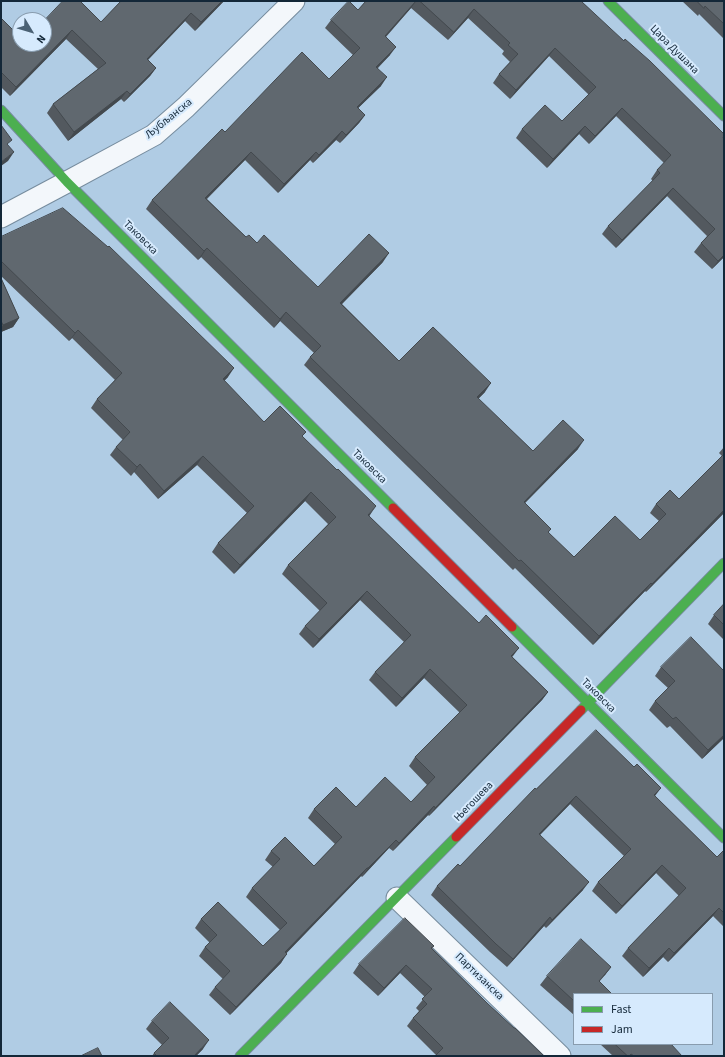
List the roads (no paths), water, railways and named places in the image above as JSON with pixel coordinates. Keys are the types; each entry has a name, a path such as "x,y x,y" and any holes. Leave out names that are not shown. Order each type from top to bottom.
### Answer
{"street":[{"name":"Љубљанска","path":"1,218 154,135 186,107 294,1"},
{"name":"Цара Душана","path":"608,1 724,116"},
{"name":"Таковска","path":"1,110 68,182 724,838"},
{"name":"Његошева","path":"240,1056 397,898 724,563"},
{"name":"Партизанска","path":"397,898 560,1056"}]}
